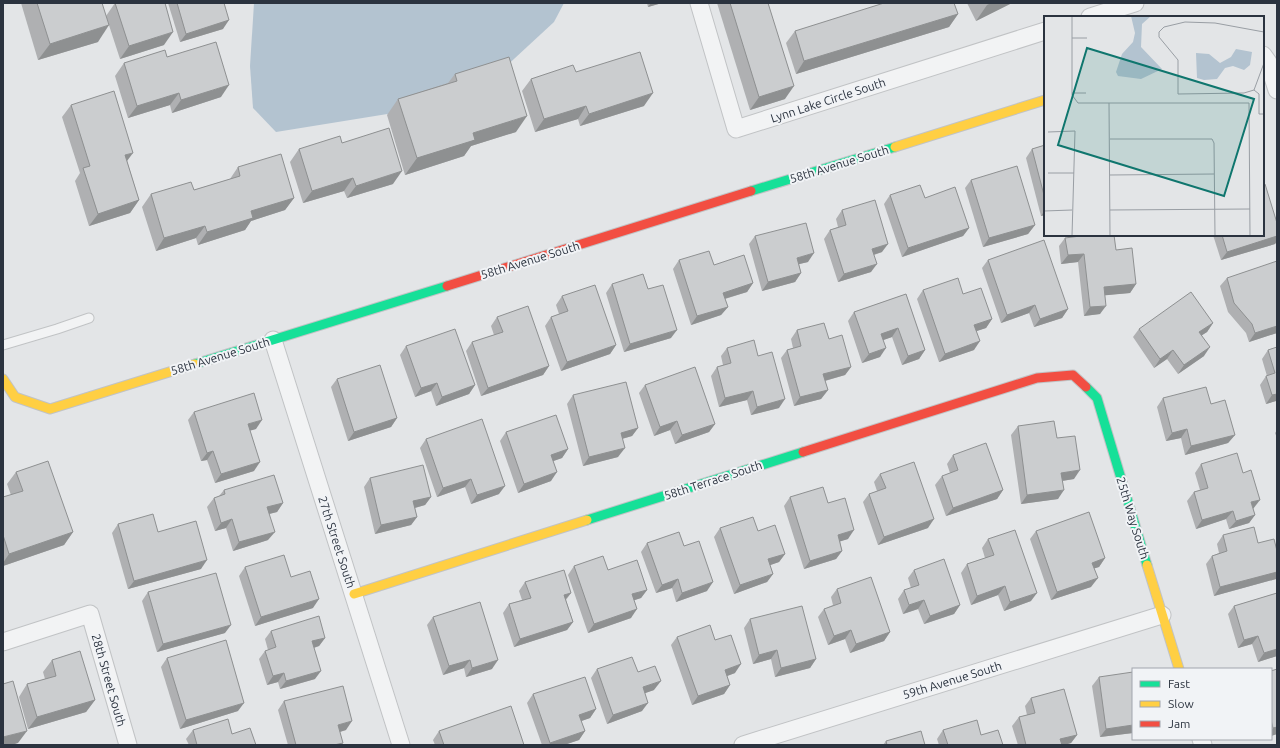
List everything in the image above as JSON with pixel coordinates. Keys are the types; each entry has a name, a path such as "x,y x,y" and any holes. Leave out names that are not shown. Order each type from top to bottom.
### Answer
{"street":[{"name":"Lynn Lake Circle South","path":"699,3 736,129 1044,31"},
{"path":"1093,16 1135,3"},
{"path":"1264,56 1268,62 1277,90"},
{"name":"58th Avenue South","path":"3,379 15,397 50,409 1044,100"},
{"name":"27th Street South","path":"272,340 401,745"},
{"name":"58th Terrace South","path":"354,594 1037,378 1074,375"},
{"name":"25th Way South","path":"1074,375 1096,398 1179,668"},
{"name":"28th Street South","path":"3,642 90,614 128,745"},
{"name":"59th Avenue South","path":"743,745 1162,615"}],"lane":[{"path":"3,345 89,318"}],"water":[{"path":"254,3 564,3 554,22 501,71 443,105 276,132 253,108 250,66"}],"building":[{"path":"37,3 102,3 109,25 50,44"},
{"path":"115,3 165,3 173,32 129,46"},
{"path":"177,3 224,3 229,20 186,34"},
{"path":"730,3 768,3 794,86 759,97"},
{"path":"884,3 954,3 958,14 804,61 795,31"},
{"path":"216,42 229,85 181,100 179,93 137,106 124,63 165,50 167,57"},
{"path":"640,52 653,93 589,114 586,106 544,119 531,79 573,65 576,72"},
{"path":"509,57 527,116 473,133 475,140 417,158 398,99 457,81 455,74"},
{"path":"114,91 133,153 125,155 139,200 98,214 83,168 90,166 71,105"},
{"path":"389,128 402,171 356,186 353,178 312,191 299,149 340,136 342,143"},
{"path":"1044,145 1044,195 1032,149"},
{"path":"281,154 294,198 251,211 253,218 207,232 205,226 164,238 151,194 191,182 194,190 240,176 238,167"},
{"path":"1017,166 1035,225 989,238 971,180"},
{"path":"1265,184 1277,223 1277,236 1227,252 1222,236 1264,236"},
{"path":"920,185 925,198 955,187 969,228 908,248 890,195"},
{"path":"875,200 888,244 872,249 877,264 844,274 830,230 846,225 842,210"},
{"path":"806,223 814,253 797,258 801,273 768,282 755,236"},
{"path":"1080,236 1114,236 1116,250 1132,248 1136,284 1104,287 1106,306 1090,307 1084,254 1068,255 1065,238"},
{"path":"1044,240 1068,309 1040,319 1035,305 1007,315 988,260"},
{"path":"709,251 714,265 744,255 753,283 723,293 728,307 697,316 679,260"},
{"path":"1277,261 1277,326 1255,333 1252,324 1234,303 1227,278"},
{"path":"643,274 648,289 663,285 677,330 630,344 612,284"},
{"path":"958,278 963,294 981,288 992,319 974,325 980,341 945,354 923,290"},
{"path":"595,285 616,345 567,362 551,317 568,311 562,296"},
{"path":"1191,292 1213,323 1199,332 1210,347 1184,365 1173,350 1160,359 1139,329"},
{"path":"906,294 925,350 908,356 898,328 881,334 886,348 869,354 854,312"},
{"path":"528,306 549,366 488,388 472,342 503,332 497,317"},
{"path":"824,323 829,339 842,335 851,367 823,374 828,390 800,397 787,350 801,346 797,330"},
{"path":"455,329 475,385 442,397 437,383 421,388 406,346"},
{"path":"754,340 758,356 772,352 785,399 757,407 753,391 725,398 717,367 731,363 727,348"},
{"path":"1277,347 1277,394 1272,395 1266,376 1275,373 1268,350"},
{"path":"380,365 397,418 354,432 337,379"},
{"path":"695,367 715,424 682,435 677,421 660,427 645,385"},
{"path":"626,382 638,428 621,433 625,448 589,457 573,395"},
{"path":"1206,387 1211,404 1225,400 1235,435 1191,446 1187,429 1172,433 1163,398"},
{"path":"254,393 262,420 248,424 260,462 221,474 213,451 207,453 194,412"},
{"path":"556,415 568,449 551,455 557,472 524,484 506,432"},
{"path":"482,419 505,486 477,495 471,479 443,488 426,439"},
{"path":"1054,421 1057,438 1075,436 1080,470 1061,473 1064,490 1027,495 1018,426"},
{"path":"986,443 1003,490 953,508 942,476 958,470 953,455"},
{"path":"1237,453 1243,473 1251,470 1260,500 1251,502 1255,515 1236,521 1233,511 1202,520 1194,492 1208,488 1201,464"},
{"path":"48,461 73,532 9,554 3,535 3,497 23,491 16,472"},
{"path":"914,462 934,519 884,537 869,494 886,488 880,474"},
{"path":"423,465 431,497 413,501 417,517 381,525 370,478"},
{"path":"274,475 283,503 267,507 275,532 239,542 232,519 221,523 214,498 225,494 224,490"},
{"path":"823,487 828,503 845,498 854,530 838,535 842,551 810,561 790,497"},
{"path":"1089,512 1105,558 1092,563 1098,578 1057,592 1036,531"},
{"path":"153,514 158,532 196,521 207,560 134,581 118,524"},
{"path":"753,517 758,531 775,525 785,554 768,559 773,574 740,585 720,528"},
{"path":"1254,527 1258,543 1274,539 1277,551 1277,572 1220,587 1212,556 1227,551 1223,535"},
{"path":"1015,530 1037,593 1010,602 1005,586 977,596 967,564 994,555 988,539"},
{"path":"679,532 684,546 699,541 713,582 682,593 678,579 662,585 647,543"},
{"path":"284,555 291,577 310,571 319,599 261,617 245,567"},
{"path":"603,556 608,570 637,560 647,590 632,594 637,609 594,624 574,566"},
{"path":"944,559 960,605 930,616 924,600 909,605 904,590 919,585 914,570"},
{"path":"564,570 571,593 564,595 573,622 520,639 509,604 531,598 525,582"},
{"path":"216,573 231,625 163,644 148,592"},
{"path":"871,577 890,632 856,644 851,630 834,636 824,609 841,603 837,589"},
{"path":"1277,593 1277,649 1264,653 1258,636 1244,640 1234,606"},
{"path":"480,602 498,660 472,668 470,660 449,666 433,617"},
{"path":"802,606 816,659 781,668 777,650 759,655 750,619"},
{"path":"319,616 325,638 312,641 321,671 286,681 284,673 273,676 265,651 276,647 271,631"},
{"path":"710,625 715,640 731,635 741,664 725,670 730,685 698,696 677,637"},
{"path":"226,640 244,703 186,720 167,658"},
{"path":"80,651 95,700 37,717 27,684 56,676 52,660"},
{"path":"632,657 638,672 655,666 661,681 643,687 648,703 613,715 597,669"},
{"path":"1277,669 1277,727 1273,728 1272,724 1272,671"},
{"path":"1132,672 1132,725 1106,729 1099,677"},
{"path":"585,677 596,709 579,715 585,731 550,743 533,694"},
{"path":"13,681 27,731 3,737 3,684"},
{"path":"343,686 352,721 338,725 343,743 334,745 296,745 284,701"},
{"path":"1064,689 1077,735 1060,739 1062,745 1026,745 1019,717 1035,713 1031,698"},
{"path":"511,706 524,745 444,745 439,731"},
{"path":"228,719 232,734 250,728 256,745 197,745 193,730"},
{"path":"977,720 981,735 998,730 1003,745 948,745 943,730"},
{"path":"921,731 925,745 887,745 886,741"}],"traffic: fast":[{"path":"751,191 895,147"},
{"path":"195,364 447,286"},
{"path":"1086,387 1097,398 1147,565"},
{"path":"587,520 803,452"}],"traffic: slow":[{"path":"895,147 1044,100"},
{"path":"3,379 15,397 50,409 195,364"},
{"path":"354,594 587,520"},
{"path":"1147,565 1179,668"}],"traffic: jam":[{"path":"447,286 751,191"},
{"path":"803,452 1037,378 1073,375 1086,387"}]}
